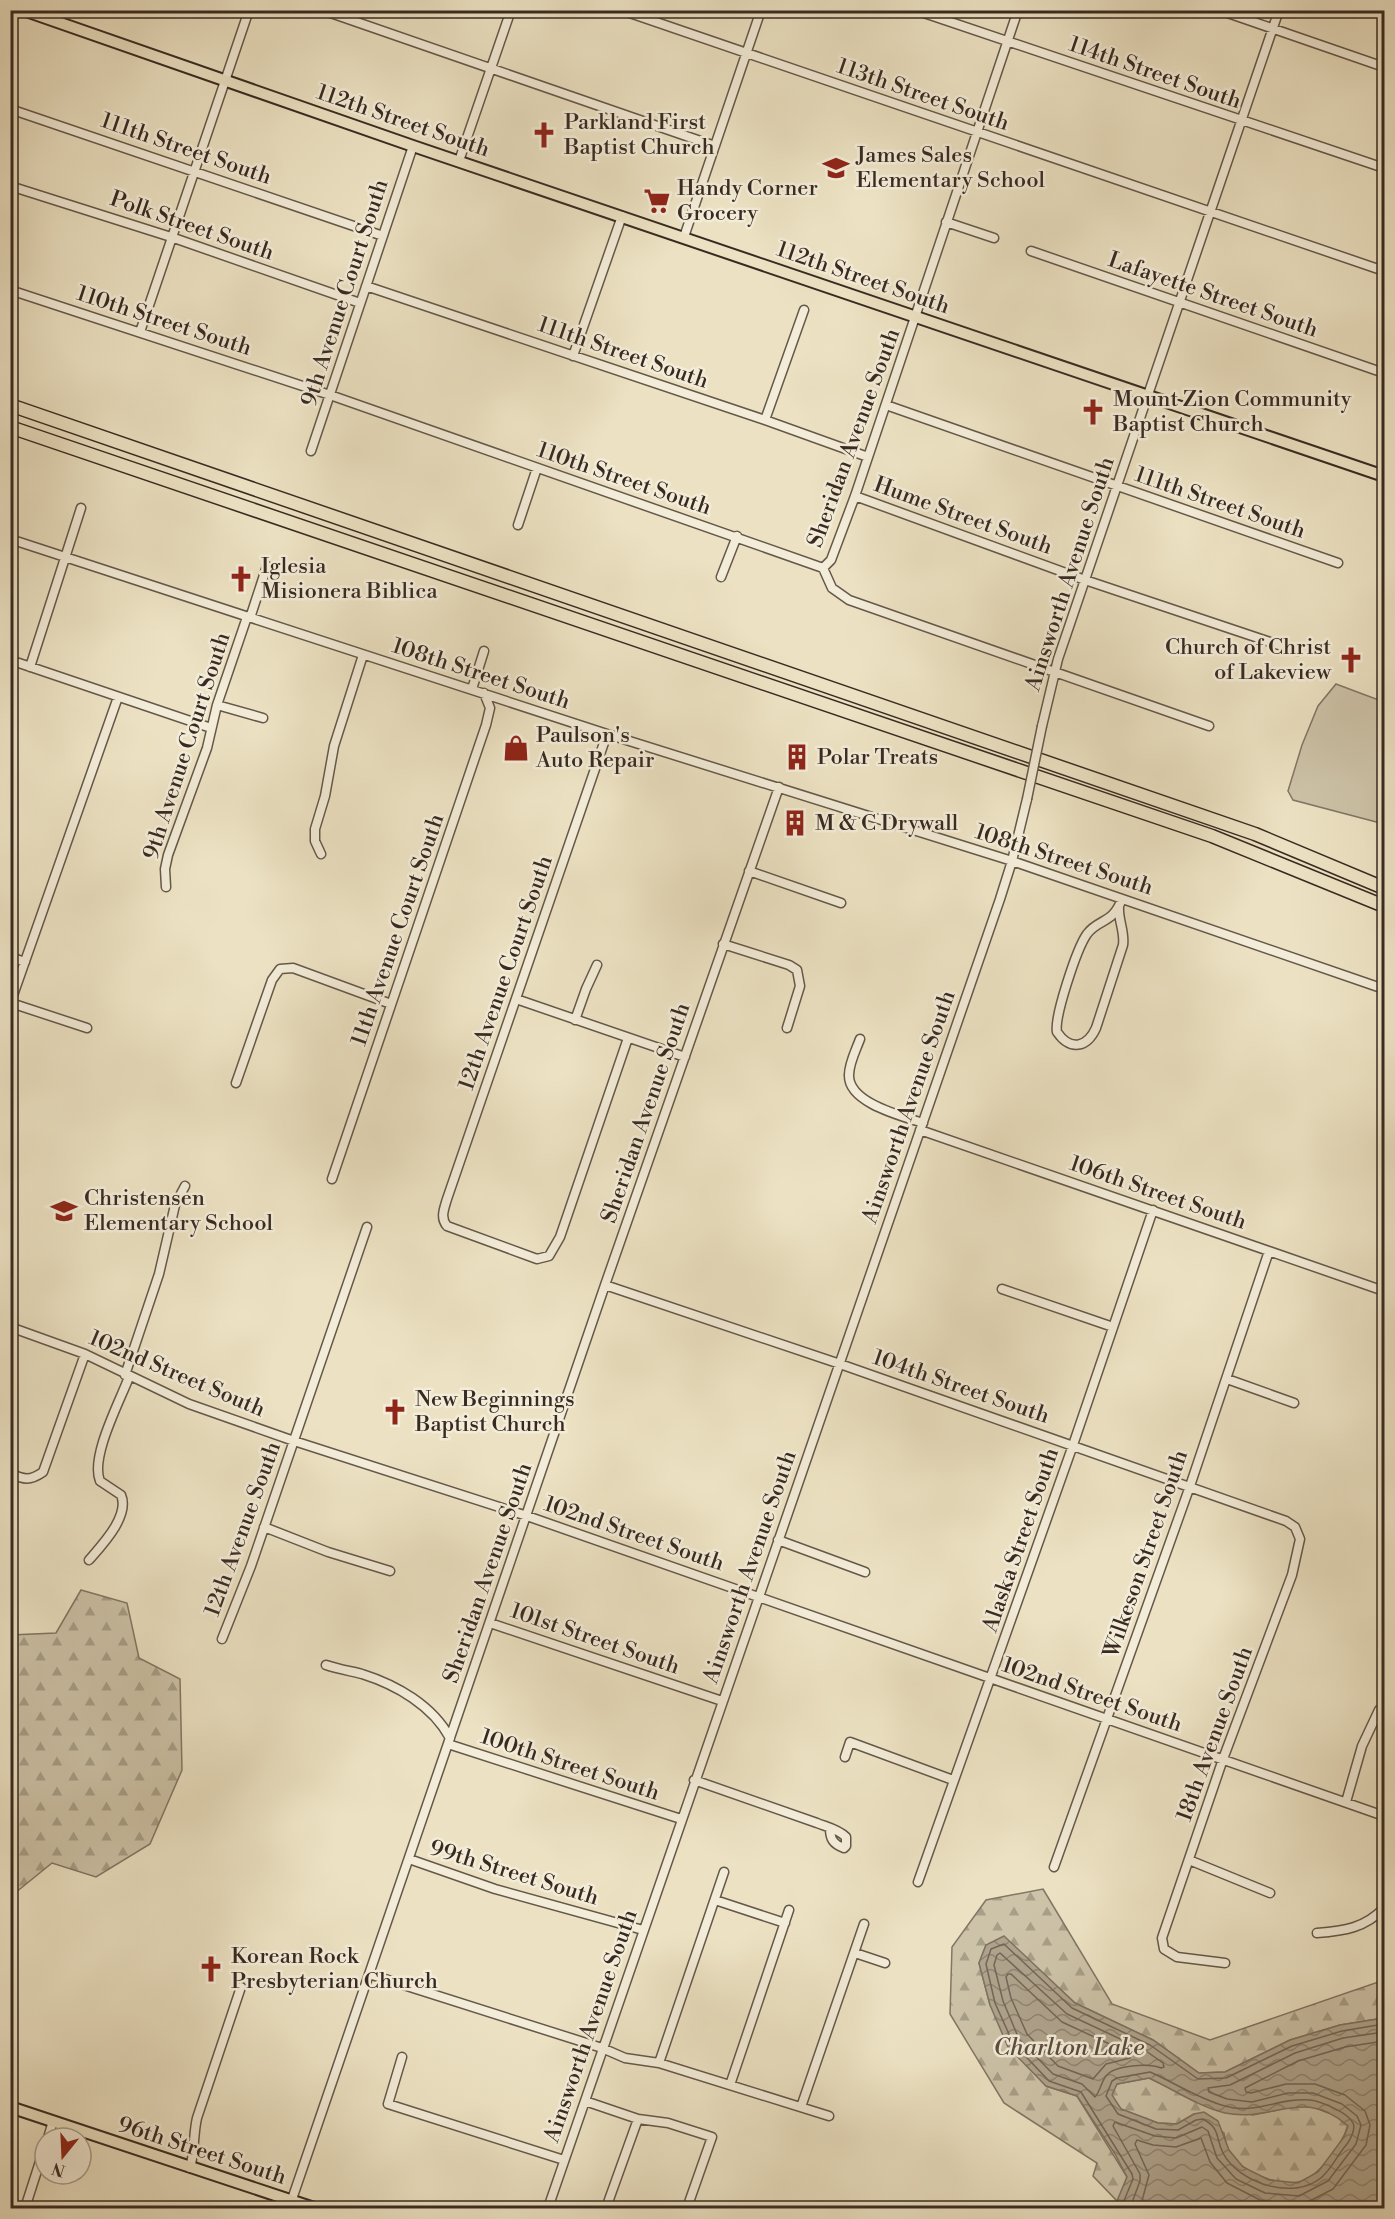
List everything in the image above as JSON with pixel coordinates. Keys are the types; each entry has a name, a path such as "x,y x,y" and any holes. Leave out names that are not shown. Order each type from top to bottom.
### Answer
{"highway":[{"path":"10,405 1255,834 1384,888"},
{"path":"10,427 1212,836 1384,906"}],"main road":[{"name":"112th Street South","path":"23,10 412,146 1148,396 1384,472"},
{"name":"96th Street South","path":"10,2107 190,2168 290,2205 314,2208"}],"street":[{"path":"140,332 249,10"},
{"path":"321,10 714,146"},
{"path":"459,161 511,10"},
{"name":"113th Street South","path":"621,10 1384,271"},
{"path":"684,237 761,10"},
{"name":"114th Street South","path":"915,10 1384,168"},
{"name":"Sheridan Avenue South","path":"823,568 831,560 855,496 1018,10"},
{"path":"1219,10 1384,67"},
{"name":"Ainsworth Avenue South","path":"548,2208 1012,861 1054,672 1279,10"},
{"name":"111th Street South","path":"10,109 383,236"},
{"name":"9th Avenue Court South","path":"311,451 412,146"},
{"name":"Polk Street South","path":"10,186 171,237 360,303"},
{"path":"573,356 622,216"},
{"path":"946,222 994,238"},
{"name":"Lafayette Street South","path":"1031,251 1384,373"},
{"name":"111th Street South","path":"366,286 765,420 868,457"},
{"name":"110th Street South","path":"10,290 330,395 823,568"},
{"path":"765,420 804,310"},
{"name":"111th Street South","path":"886,405 1338,563"},
{"path":"518,525 537,468"},
{"name":"Hume Street South","path":"855,496 1085,580 1297,651"},
{"path":"30,667 81,508"},
{"path":"721,577 737,536"},
{"name":"108th Street South","path":"10,539 607,734 1012,861 1120,903 1384,988"},
{"name":"9th Avenue Court South","path":"166,887 165,868 168,855 207,748 217,705 267,566"},
{"path":"823,568 832,588 849,600 1209,726"},
{"path":"472,689 484,651"},
{"path":"321,854 315,841 315,829 325,796 334,746 363,655"},
{"path":"10,660 211,728"},
{"name":"11th Avenue Court South","path":"333,1179 486,726 489,708 484,693"},
{"path":"87,1028 11,1004 118,697"},
{"path":"217,705 262,718"},
{"name":"12th Avenue Court South","path":"607,734 447,1199 443,1214 445,1223 455,1230 534,1258 547,1258 560,1238 628,1038"},
{"name":"Sheridan Avenue South","path":"290,2205 605,1285 779,787"},
{"path":"749,871 841,903"},
{"path":"1120,903 1123,945 1096,1030 1089,1041 1082,1045 1065,1041 1057,1032 1057,1018 1080,947 1091,930 1110,918 1120,903"},
{"path":"723,944 789,965 797,970 800,978 799,990 787,1028"},
{"path":"10,957 25,962"},
{"path":"575,1020 597,965"},
{"path":"236,1083 272,980 280,969 293,968 391,1004"},
{"path":"516,999 685,1057"},
{"name":"106th Street South","path":"860,1039 849,1072 850,1082 856,1091 871,1103 887,1111 922,1126 1384,1291"},
{"path":"89,1560 110,1535 123,1508 121,1495 100,1481 98,1469 102,1447 159,1274 175,1205 185,1186"},
{"name":"Alaska Street South","path":"918,1882 1154,1210"},
{"name":"12th Avenue South","path":"222,1639 264,1527 367,1227"},
{"name":"Wilkeson Street South","path":"1054,1867 1190,1486 1269,1251"},
{"name":"104th Street South","path":"605,1285 1073,1444 1286,1521 1299,1533"},
{"path":"1002,1289 1113,1328"},
{"name":"102nd Street South","path":"10,1327 85,1354 189,1404 294,1441 527,1516 1384,1816"},
{"path":"10,1473 24,1480 33,1480 43,1472 85,1354"},
{"path":"1227,1379 1294,1403"},
{"path":"264,1527 328,1552 390,1571"},
{"name":"18th Avenue South","path":"1225,1963 1177,1957 1161,1946 1162,1938 1223,1759 1292,1575 1300,1539 1299,1533"},
{"path":"778,1540 865,1572"},
{"name":"101st Street South","path":"490,1623 722,1701"},
{"path":"326,1665 347,1672 360,1673 402,1691 442,1723 449,1741"},
{"path":"1346,1802 1362,1746 1379,1710"},
{"name":"100th Street South","path":"449,1741 681,1819"},
{"path":"845,1758 850,1742 953,1780"},
{"path":"694,1780 830,1828"},
{"name":"99th Street South","path":"408,1859 495,1889 643,1930"},
{"path":"1189,1860 1270,1893"},
{"path":"659,2063 724,1872"},
{"path":"715,1900 785,1923"},
{"path":"1317,1933 1342,1931 1361,1926 1370,1922 1384,1908"},
{"path":"730,2085 789,1910"},
{"path":"801,2107 864,1924"},
{"path":"855,1953 885,1963"},
{"path":"369,1974 602,2048 625,2058 659,2063 829,2116"},
{"path":"190,2168 195,2148 193,2134 197,2118 241,1987"},
{"path":"402,2057 388,2104 564,2160"},
{"path":"585,2101 638,2119 668,2123 712,2137 687,2208"},
{"path":"606,2208 638,2119"},
{"path":"52,2126 53,2121"},
{"path":"25,2208 33,2183"}],"green space":[{"path":"1336,684 1384,702 1384,824 1293,800 1288,791 1302,745 1318,706"},
{"path":"81,1590 127,1603 139,1658 180,1679 182,1770 150,1844 96,1877 52,1863 15,1893 11,1892 11,1635 56,1633"},
{"path":"1043,1889 1112,2004 1210,2040 1384,1980 1384,2018 1340,2025 1290,2040 1225,2072 1199,2073 1153,2040 1075,2003 1040,1971 986,1945 979,1963 990,2005 1046,2086 1077,2096 1127,2177 1118,2202 1093,2176 1097,2163 1004,2103 950,2014 952,1947 986,1900"},
{"path":"1149,2078 1196,2101 1253,2115 1291,2107 1310,2106 1334,2115 1348,2125 1328,2160 1313,2175 1298,2182 1279,2182 1259,2176 1241,2165 1229,2151 1224,2133 1194,2114 1177,2124 1158,2123 1121,2109 1111,2095 1117,2084"}],"water":[{"name":"Charlton Lake","path":"1004,1936 1075,2003 1153,2040 1199,2073 1225,2072 1290,2040 1340,2025 1384,2018 1384,2208 1114,2208 1127,2177 1115,2154 1077,2096 1046,2086 1008,2047 990,2005 979,1963 986,1945","holes":["1149,2078 1196,2102 1225,2113 1242,2115 1288,2108 1316,2108 1332,2114 1348,2126 1344,2137 1318,2172 1298,2183 1269,2180 1243,2167 1229,2150 1218,2121 1204,2112 1194,2114 1177,2124 1158,2123 1121,2109 1112,2095 1117,2084"]}],"place":[{"name":"Parkland First Baptist Church","path":"544,135"},
{"name":"James Sales Elementary School","path":"836,168"},
{"name":"Handy Corner Grocery","path":"657,201"},
{"name":"Mount Zion Community Baptist Church","path":"1093,412"},
{"name":"Iglesia Misionera Biblica","path":"241,579"},
{"name":"Church of Christ of Lakeview","path":"1351,660"},
{"name":"Paulson's Auto Repair","path":"516,748"},
{"name":"Polar Treats","path":"797,757"},
{"name":"M & C Drywall","path":"795,823"},
{"name":"Christensen Elementary School","path":"64,1211"},
{"name":"New Beginnings Baptist Church","path":"395,1412"},
{"name":"Korean Rock Presbyterian Church","path":"211,1969"}]}
